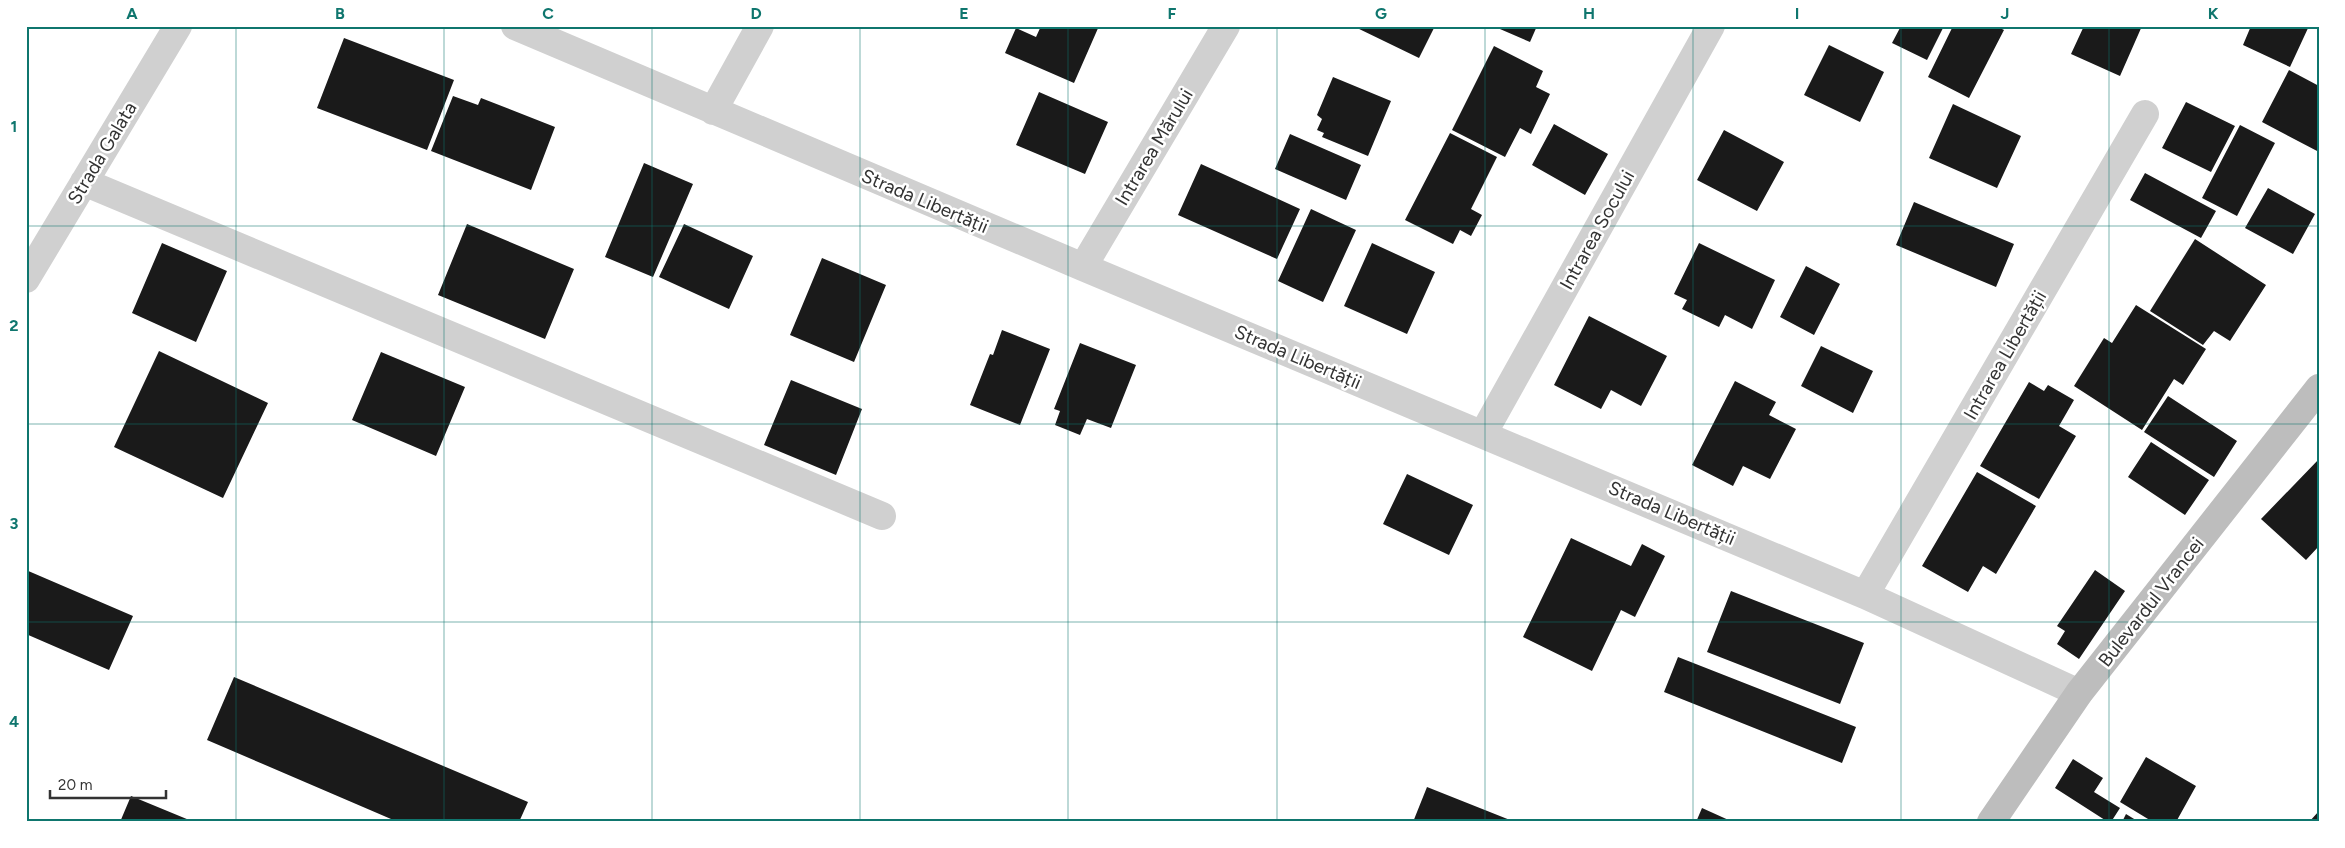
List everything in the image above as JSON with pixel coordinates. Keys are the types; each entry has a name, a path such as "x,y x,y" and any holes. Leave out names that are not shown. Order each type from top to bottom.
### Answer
{"street":[{"name":"Strada Galata","path":"26,279 178,26"},
{"name":"Strada Libertății","path":"515,26 712,111 1865,595 2079,693"},
{"path":"712,111 760,26"},
{"name":"Intrarea Mărului","path":"1083,267 1226,26"},
{"name":"Intrarea Socului","path":"1483,434 1711,26"},
{"name":"Intrarea Libertății","path":"1865,595 2145,114"},
{"path":"84,182 882,516"},
{"name":"Bulevardul Vrancei","path":"1991,822 2079,693 2319,388"}],"building":[{"path":"1041,26 1099,26 1074,83 1005,53 1016,28 1036,37"},
{"path":"1353,26 1435,26 1419,58"},
{"path":"1493,26 1537,26 1530,42"},
{"path":"1901,26 1944,26 1927,60 1892,43"},
{"path":"1953,26 1996,26 2004,30 1969,98 1928,77"},
{"path":"2084,26 2142,26 2120,76 2071,54"},
{"path":"2251,26 2309,26 2290,67 2243,45"},
{"path":"344,38 454,80 427,150 317,108"},
{"path":"1829,45 1884,72 1860,122 1804,95"},
{"path":"1494,46 1543,71 1536,87 1550,94 1531,134 1520,128 1505,157 1452,130"},
{"path":"2289,70 2319,86 2319,152 2262,122"},
{"path":"1333,77 1391,101 1368,156 1322,137 1324,133 1317,130 1322,119 1317,115"},
{"path":"1039,92 1108,122 1085,174 1016,145"},
{"path":"453,96 478,105 481,98 555,127 531,190 431,151"},
{"path":"2186,102 2235,126 2211,172 2162,148"},
{"path":"1953,104 2021,136 1997,188 1929,158"},
{"path":"1554,124 1608,154 1585,195 1532,165"},
{"path":"2240,125 2275,143 2237,216 2202,198"},
{"path":"1724,130 1784,162 1757,211 1697,180"},
{"path":"1450,133 1497,157 1471,209 1482,215 1471,236 1460,230 1453,244 1405,220"},
{"path":"1290,134 1361,165 1346,200 1275,169"},
{"path":"644,163 693,184 653,277 605,257"},
{"path":"1201,164 1300,209 1277,259 1178,215"},
{"path":"2145,173 2216,211 2201,238 2130,200"},
{"path":"2268,188 2315,214 2293,254 2245,228"},
{"path":"1914,202 2014,244 1996,287 1896,245"},
{"path":"1311,209 1356,230 1323,302 1278,281"},
{"path":"467,224 574,269 545,339 438,295"},
{"path":"684,224 753,256 729,309 659,277"},
{"path":"2195,239 2266,285 2230,341 2214,331 2203,345 2150,311"},
{"path":"162,243 227,271 196,342 132,313"},
{"path":"1372,243 1435,272 1407,334 1344,306"},
{"path":"1699,243 1775,280 1752,329 1725,315 1719,327 1682,309 1687,300 1674,294"},
{"path":"822,258 886,285 854,362 790,335"},
{"path":"1806,266 1840,284 1814,335 1780,317"},
{"path":"2136,305 2206,349 2183,385 2174,379 2142,430 2074,386 2104,338 2112,343"},
{"path":"1589,316 1667,356 1641,406 1611,390 1601,409 1554,385"},
{"path":"1002,330 1050,349 1020,425 970,405 990,354 993,355"},
{"path":"1080,343 1136,365 1111,428 1087,419 1080,435 1055,425 1060,411 1054,409"},
{"path":"1821,346 1873,371 1853,413 1801,386"},
{"path":"159,351 268,403 223,498 114,447"},
{"path":"381,352 465,387 436,456 352,420"},
{"path":"791,380 862,409 836,475 764,445"},
{"path":"1735,381 1776,402 1769,415 1796,429 1770,479 1743,466 1733,486 1692,465"},
{"path":"2029,382 2044,391 2048,385 2074,400 2059,426 2076,436 2039,499 1980,466"},
{"path":"2168,396 2237,441 2214,477 2144,432"},
{"path":"2151,442 2209,480 2185,515 2128,477"},
{"path":"2319,459 2319,546 2306,560 2261,519"},
{"path":"1977,472 2036,506 1996,574 1983,566 1968,592 1922,566"},
{"path":"1407,474 1473,505 1449,555 1383,524"},
{"path":"1571,538 1631,566 1642,544 1665,556 1635,617 1621,610 1592,671 1523,637"},
{"path":"26,570 133,616 109,670 26,634"},
{"path":"2095,570 2125,591 2079,659 2057,644 2065,631 2057,626"},
{"path":"1731,591 1864,643 1840,704 1707,652"},
{"path":"1678,657 1856,727 1842,763 1664,692"},
{"path":"234,677 528,802 519,822 398,822 207,740"},
{"path":"2146,757 2196,786 2176,822 2153,822 2120,802"},
{"path":"2073,759 2103,778 2094,792 2120,808 2111,822 2108,822 2055,788"},
{"path":"1427,787 1515,822 1413,822"},
{"path":"131,796 194,822 120,822"},
{"path":"1702,808 1733,822 1696,822"},
{"path":"2319,811 2319,822 2309,822"},
{"path":"2126,814 2139,822 2122,822"}]}
